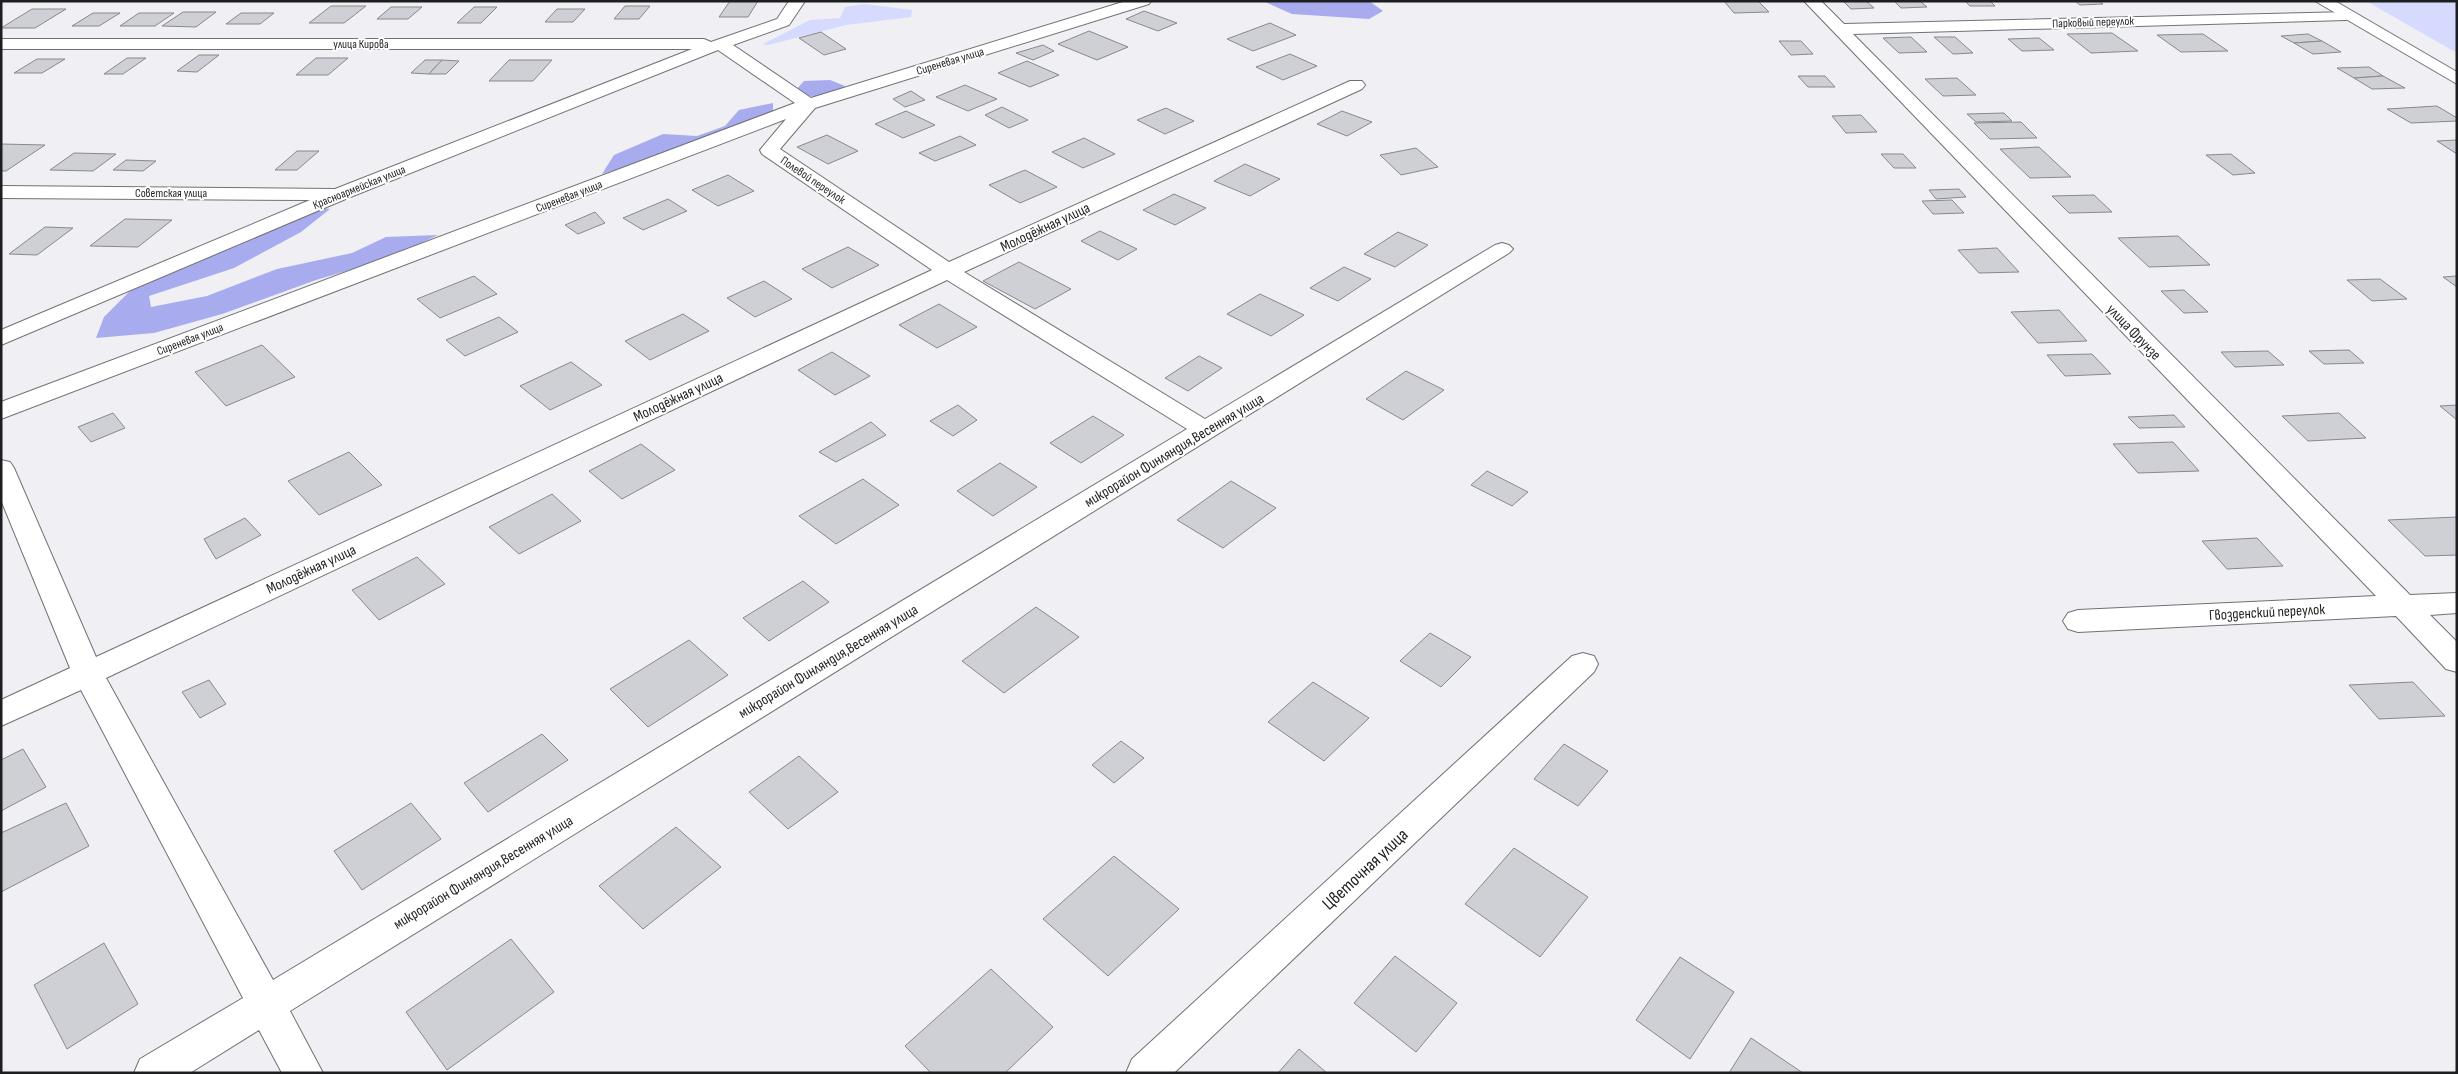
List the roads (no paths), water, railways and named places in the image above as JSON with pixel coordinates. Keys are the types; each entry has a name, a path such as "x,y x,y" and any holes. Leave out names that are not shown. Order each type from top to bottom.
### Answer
{"street":[{"path":"720,44 783,22 797,1"},
{"name":"Сиреневая улица","path":"1,411 809,104 1143,1"},
{"name":"улица Фрунзе","path":"1812,1 2400,605 2457,661"},
{"path":"2323,1 2457,79"},
{"name":"Парковый переулок","path":"1840,29 2346,14"},
{"name":"улица Кирова","path":"1,44 720,44"},
{"path":"720,44 809,104"},
{"name":"Красноармейская улица","path":"1,338 341,194 720,44"},
{"name":"Молодёжная улица","path":"1,714 948,271 1356,84"},
{"name":"Полевой переулок","path":"809,104 769,150 948,271"},
{"name":"Советская улица","path":"1,192 341,194"},
{"name":"микрорайон Финляндия,Весенняя улица","path":"154,1073 1502,249"},
{"path":"948,271 1206,430"},
{"path":"1,468 88,674 303,1073"},
{"name":"Гвозденский переулок","path":"2078,621 2400,605 2457,604"},
{"name":"Цветочная улица","path":"1146,1073 1583,664"}]}
